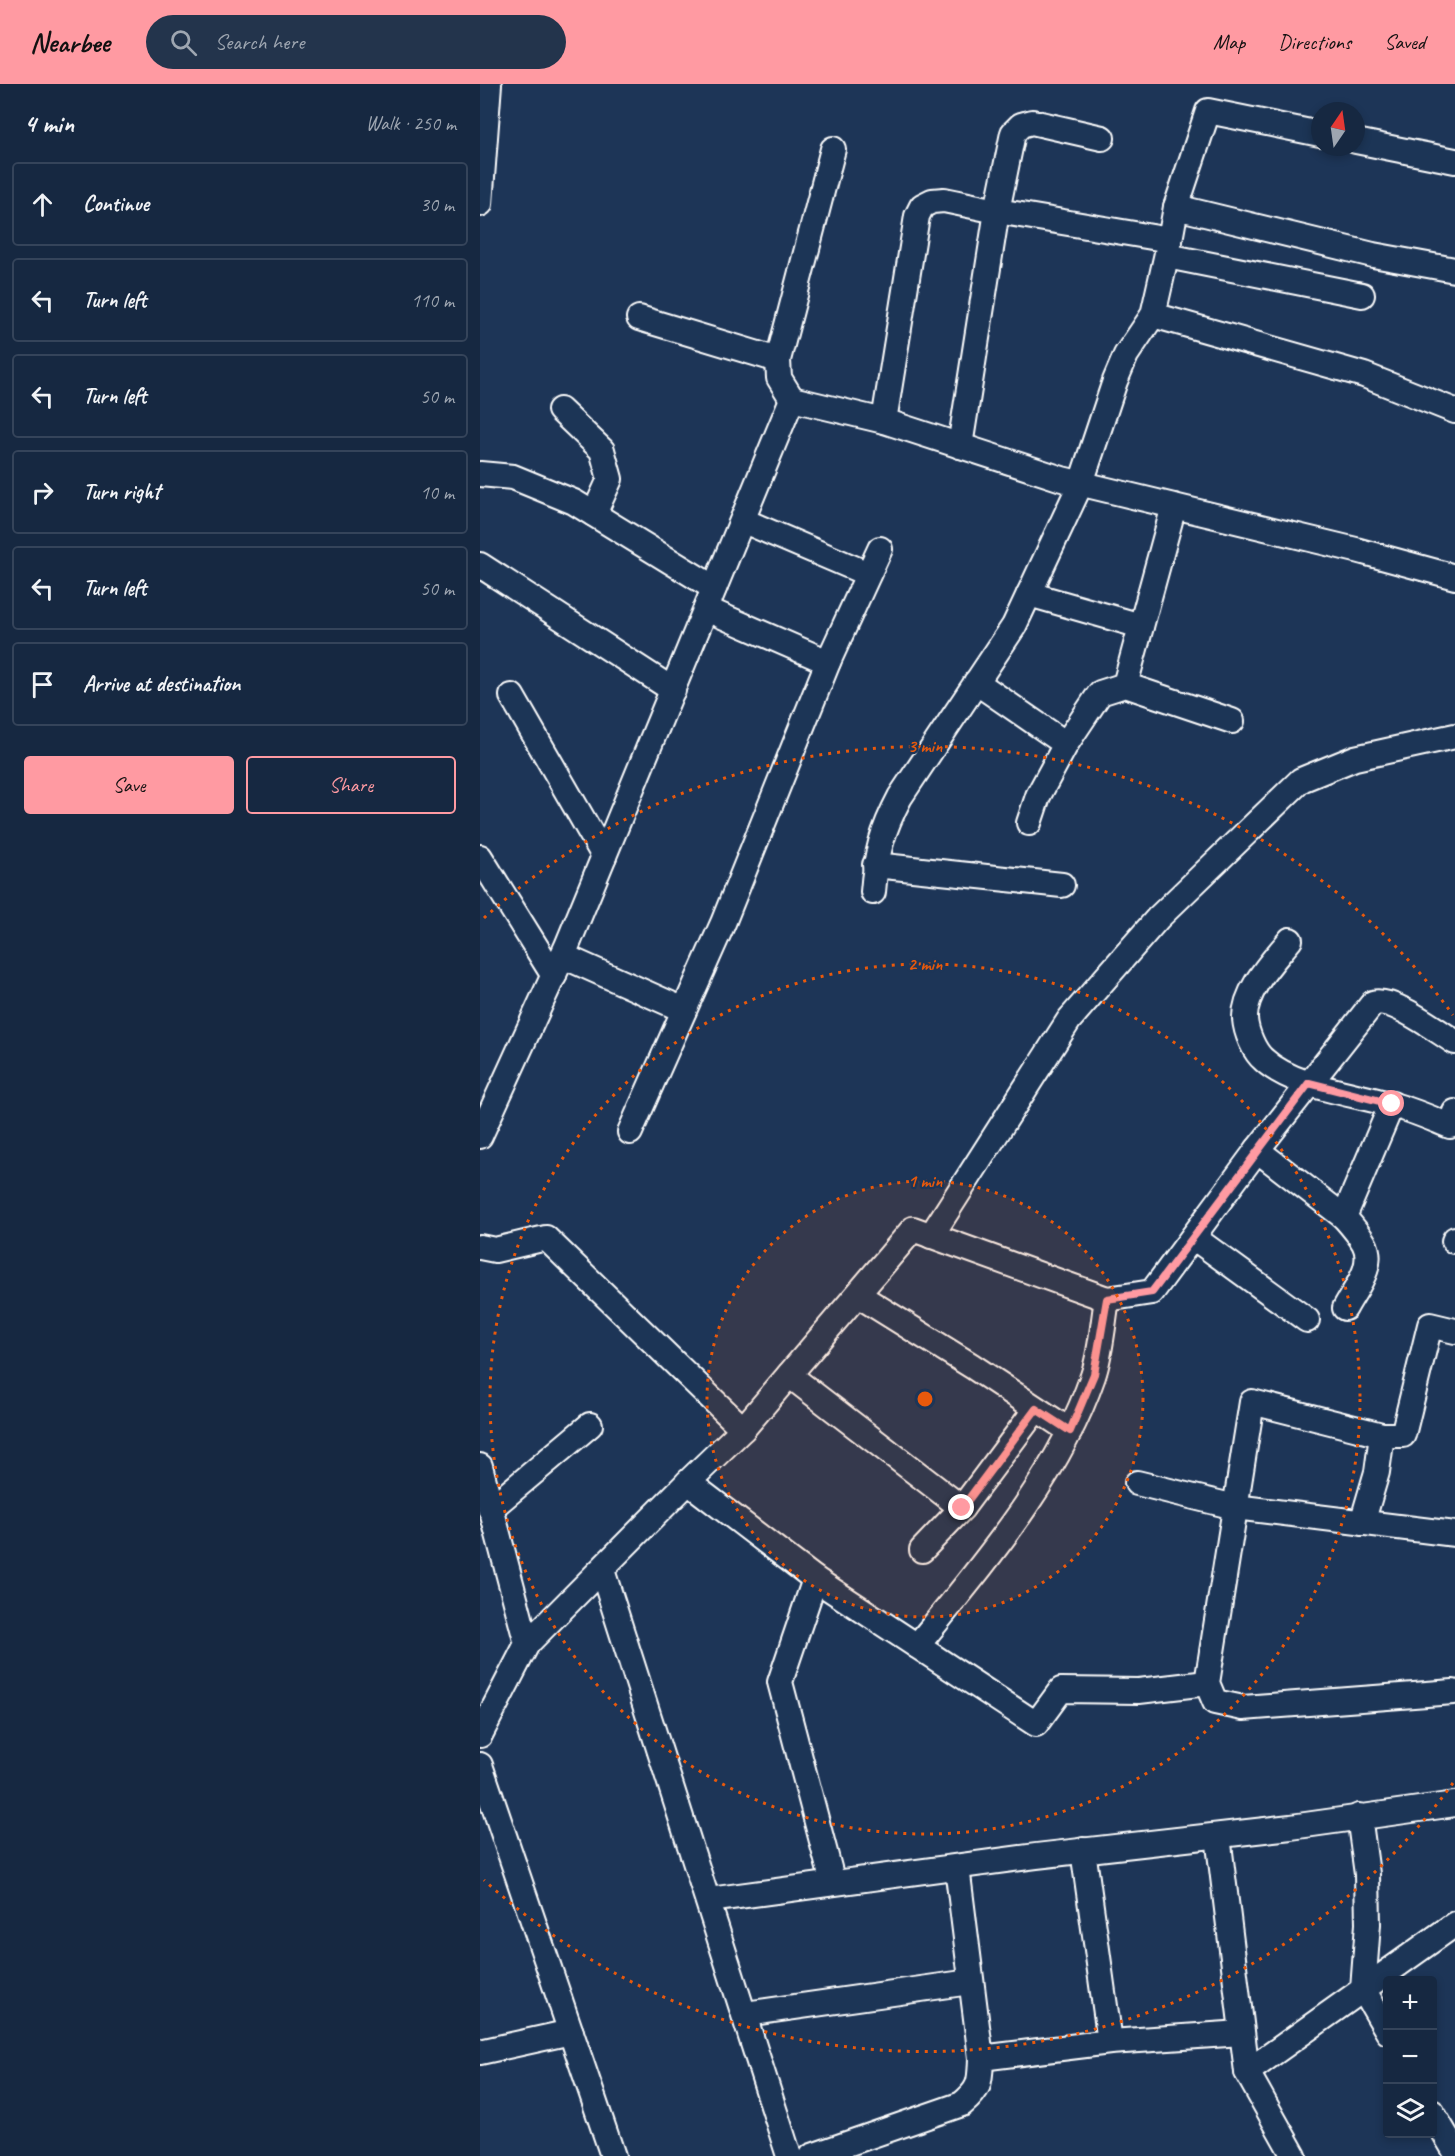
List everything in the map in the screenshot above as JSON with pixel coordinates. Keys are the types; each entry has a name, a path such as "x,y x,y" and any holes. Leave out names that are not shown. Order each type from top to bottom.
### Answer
{"street":[{"path":"480,204 489,84"},
{"path":"873,892 875,865 882,836 900,797 1014,626 1081,483 1126,355 1153,315 1176,207 1208,111 1311,132"},
{"path":"960,446 997,211 1013,133 1021,124 1032,122 1102,138"},
{"path":"1365,143 1455,161"},
{"path":"833,149 778,360 779,378 792,399 884,421 1081,483 1356,550 1455,577"},
{"path":"884,421 916,216 922,206 932,201 944,200 1169,248 1362,296"},
{"path":"1176,207 1373,255 1455,270"},
{"path":"1153,315 1364,375 1455,411"},
{"path":"639,318 778,360"},
{"path":"482,1124 559,966 710,598 744,521 792,399"},
{"path":"560,410 602,450 610,479 594,514"},
{"path":"480,474 513,477 574,502 710,598 828,662"},
{"path":"1125,685 1174,506"},
{"path":"744,521 868,574"},
{"path":"630,1132 723,923 828,662 880,549"},
{"path":"480,565 673,690"},
{"path":"1029,594 1141,626"},
{"path":"976,682 1066,744"},
{"path":"1029,823 1038,796 1066,744 1100,693 1125,685 1232,721"},
{"path":"512,696 604,856"},
{"path":"931,1236 1069,1020 1158,918 1301,780 1355,758 1455,736"},
{"path":"480,857 559,966 684,1010"},
{"path":"875,865 1062,885"},
{"path":"1290,940 1257,981 1245,1018 1251,1040 1265,1062 1309,1083 1453,1122"},
{"path":"480,1735 527,1644 744,1429 913,1229 1107,1299 1152,1292 1257,1150 1373,1003 1379,1001 1394,1005 1455,1041"},
{"path":"1344,1217 1392,1104"},
{"path":"1257,1150 1344,1217 1364,1242 1368,1259 1366,1269 1345,1308"},
{"path":"1193,1237 1307,1320"},
{"path":"480,1247 495,1250 546,1238 744,1429"},
{"path":"858,1295 1070,1431"},
{"path":"917,1646 986,1560 1052,1465 1070,1431 1094,1374 1107,1299"},
{"path":"1453,1692 1243,1708 1215,1702 1207,1683 1252,1402 1382,1436 1403,1436 1430,1325 1455,1331"},
{"path":"789,1375 962,1508"},
{"path":"922,1551 962,1508 1036,1409"},
{"path":"490,1509 590,1425"},
{"path":"1362,1523 1377,1472 1382,1436"},
{"path":"480,1466 527,1644"},
{"path":"688,1482 815,1580 1036,1724 1061,1690 1139,1691 1207,1683"},
{"path":"1137,1483 1235,1507 1455,1534"},
{"path":"602,1570 789,2156"},
{"path":"815,1580 780,1682 833,1883"},
{"path":"480,1765 613,2156"},
{"path":"709,1900 1359,1816 1454,1811"},
{"path":"1359,1816 1367,1884 1368,1924 1363,1989 1387,2030"},
{"path":"1218,1836 1247,2072 1294,2156"},
{"path":"1083,1850 1110,2042"},
{"path":"812,2156 962,2104 974,2094 980,2079 981,2058 957,1867"},
{"path":"1247,2072 1455,1924"},
{"path":"745,2014 970,1982"},
{"path":"480,2052 571,2032"},
{"path":"981,2058 1110,2042 1242,2033"},
{"path":"1437,2120 1455,2151"}],"route":[{"path":"962,1508 1036,1409 1070,1431 1094,1374 1107,1299 1152,1292 1309,1083 1392,1104"}]}
